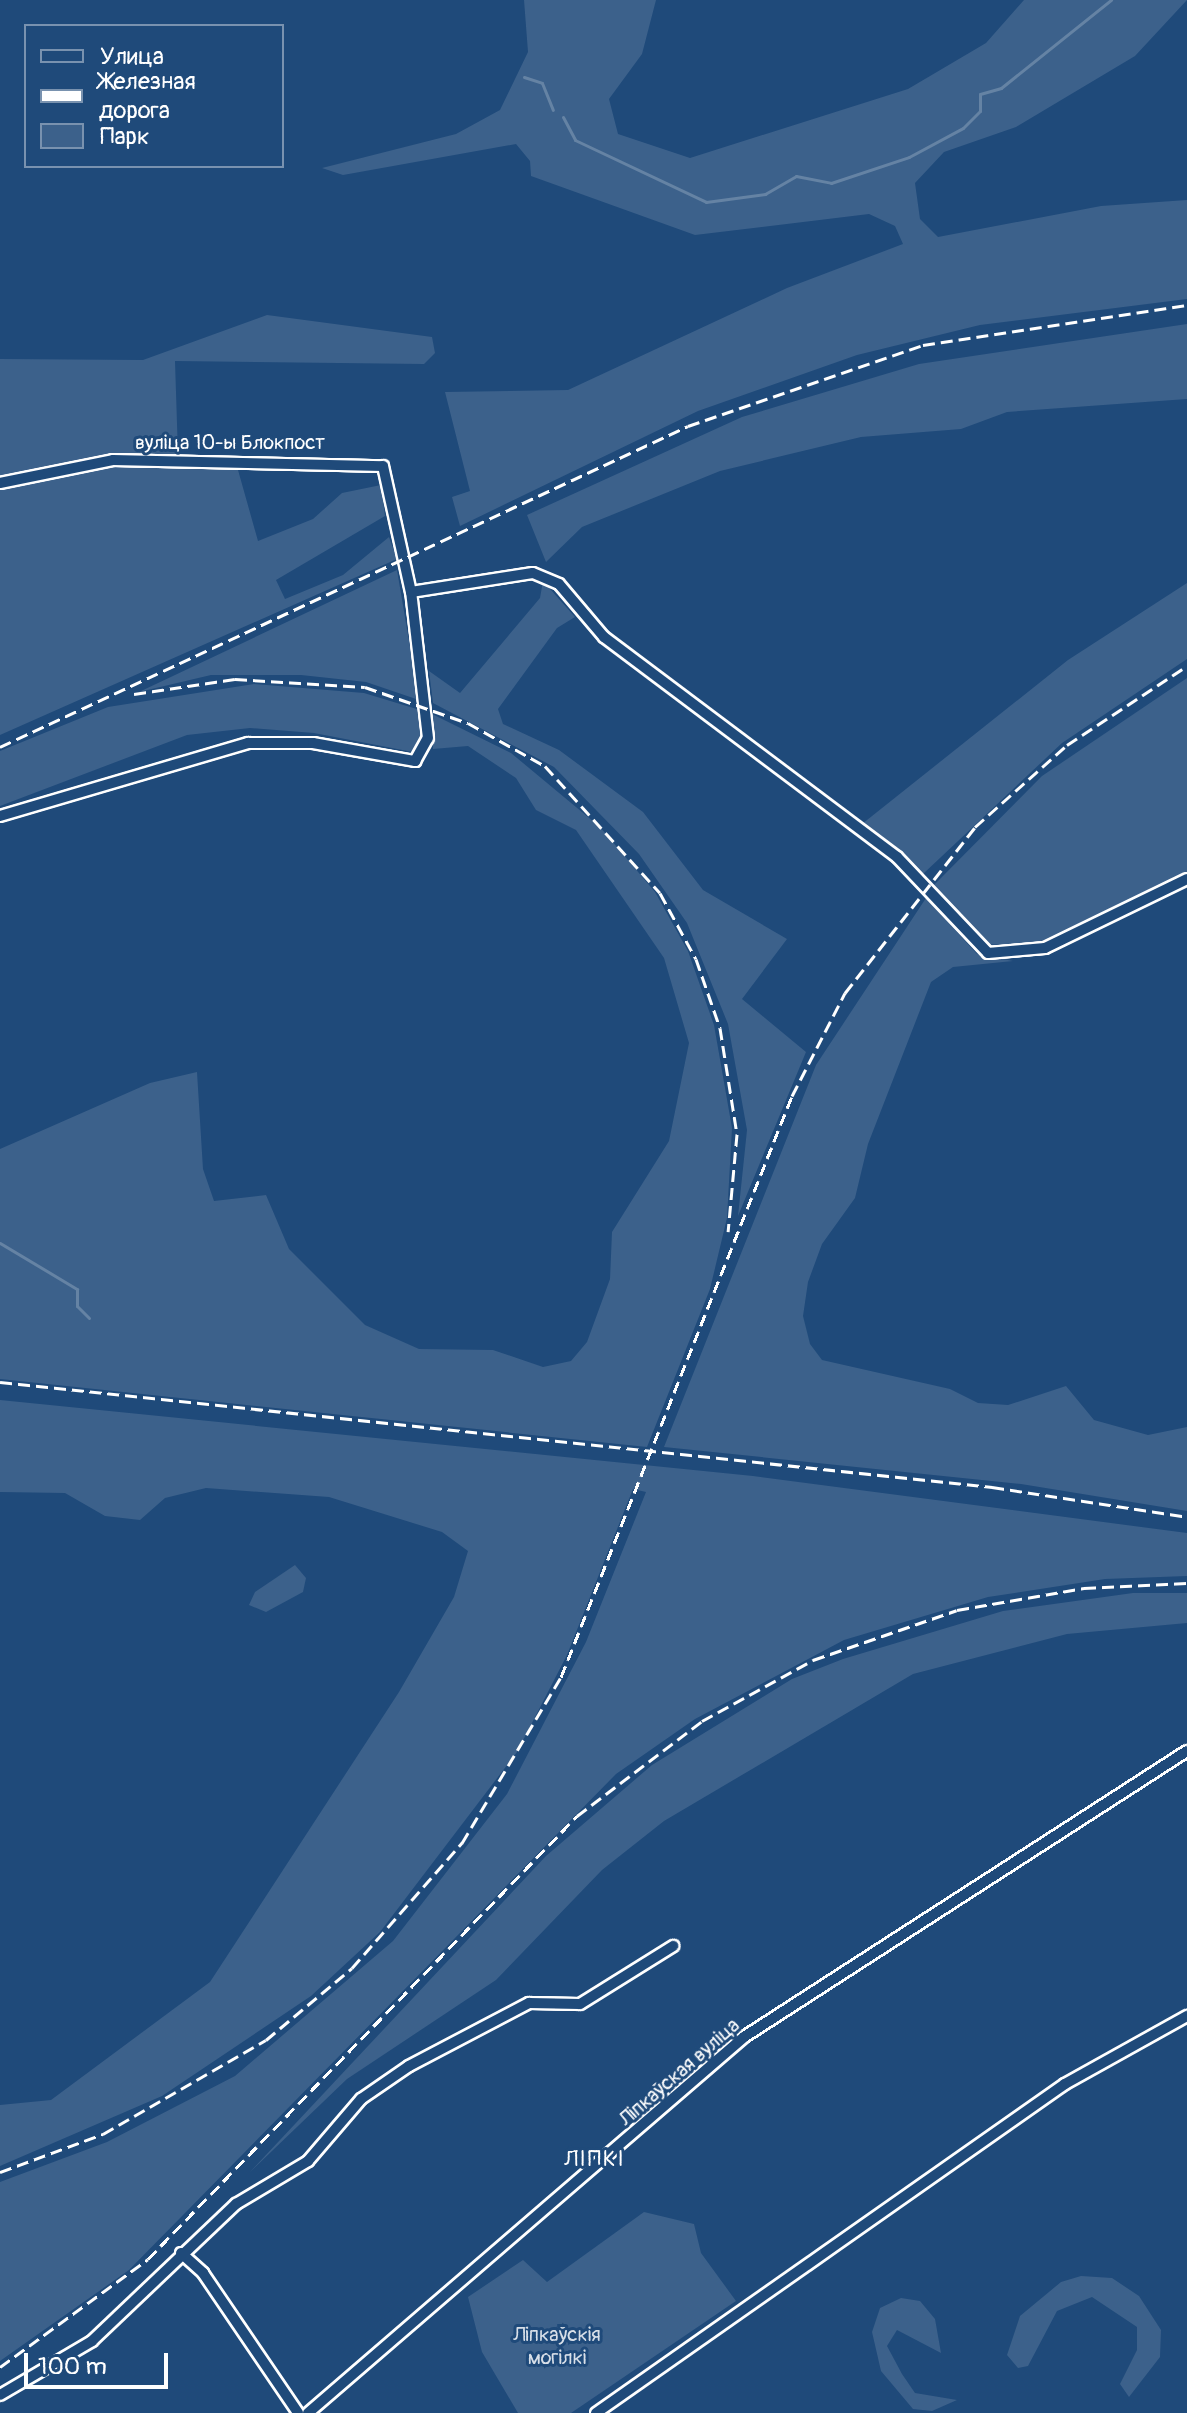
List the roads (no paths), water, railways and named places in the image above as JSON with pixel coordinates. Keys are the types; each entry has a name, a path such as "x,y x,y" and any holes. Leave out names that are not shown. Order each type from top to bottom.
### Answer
{"street":[{"name":"вуліца 10-ы Блокпост","path":"0,483 113,460 353,461 389,474 399,543 411,592"},
{"path":"0,816 248,743 313,743 415,761 428,738 411,592 533,573 550,577 604,637 897,857 988,953 1045,948 1187,879"},
{"name":"Ліпкаўская вуліца","path":"308,2413 744,2037 1187,1751"},
{"path":"0,2395 92,2341 181,2253 236,2204 308,2161 361,2099 409,2066 529,2003 580,2004 673,1946"},
{"path":"596,2413 1065,2084 1187,2016"},
{"path":"181,2253 203,2273 298,2413"}],"waterway":[{"path":"563,117 575,140 706,202 765,194 796,176 831,183 909,157 963,128 980,111 980,94 1001,88 1111,0"},
{"path":"524,77 542,83 553,110"},
{"path":"0,1243 77,1289 77,1306 89,1318"}],"railway":[{"path":"0,747 688,426 923,345 1187,305"},
{"path":"0,2172 103,2134 266,2040 352,1968 462,1843 561,1677 792,1096 845,993 975,827 1067,745 1187,666"},
{"path":"134,694 235,679 365,687 468,723 545,766 660,893 696,959 720,1028 737,1134 728,1232"},
{"path":"0,1382 992,1487 1187,1517"},
{"path":"0,2367 148,2259 577,1816 702,1721 813,1660 957,1610 1084,1588 1187,1583"}],"district":[{"name":"ЛІПКІ","path":"595,2160"}],"park label":[{"name":"Ліпкаўскія могілкі","path":"557,2346"}]}
